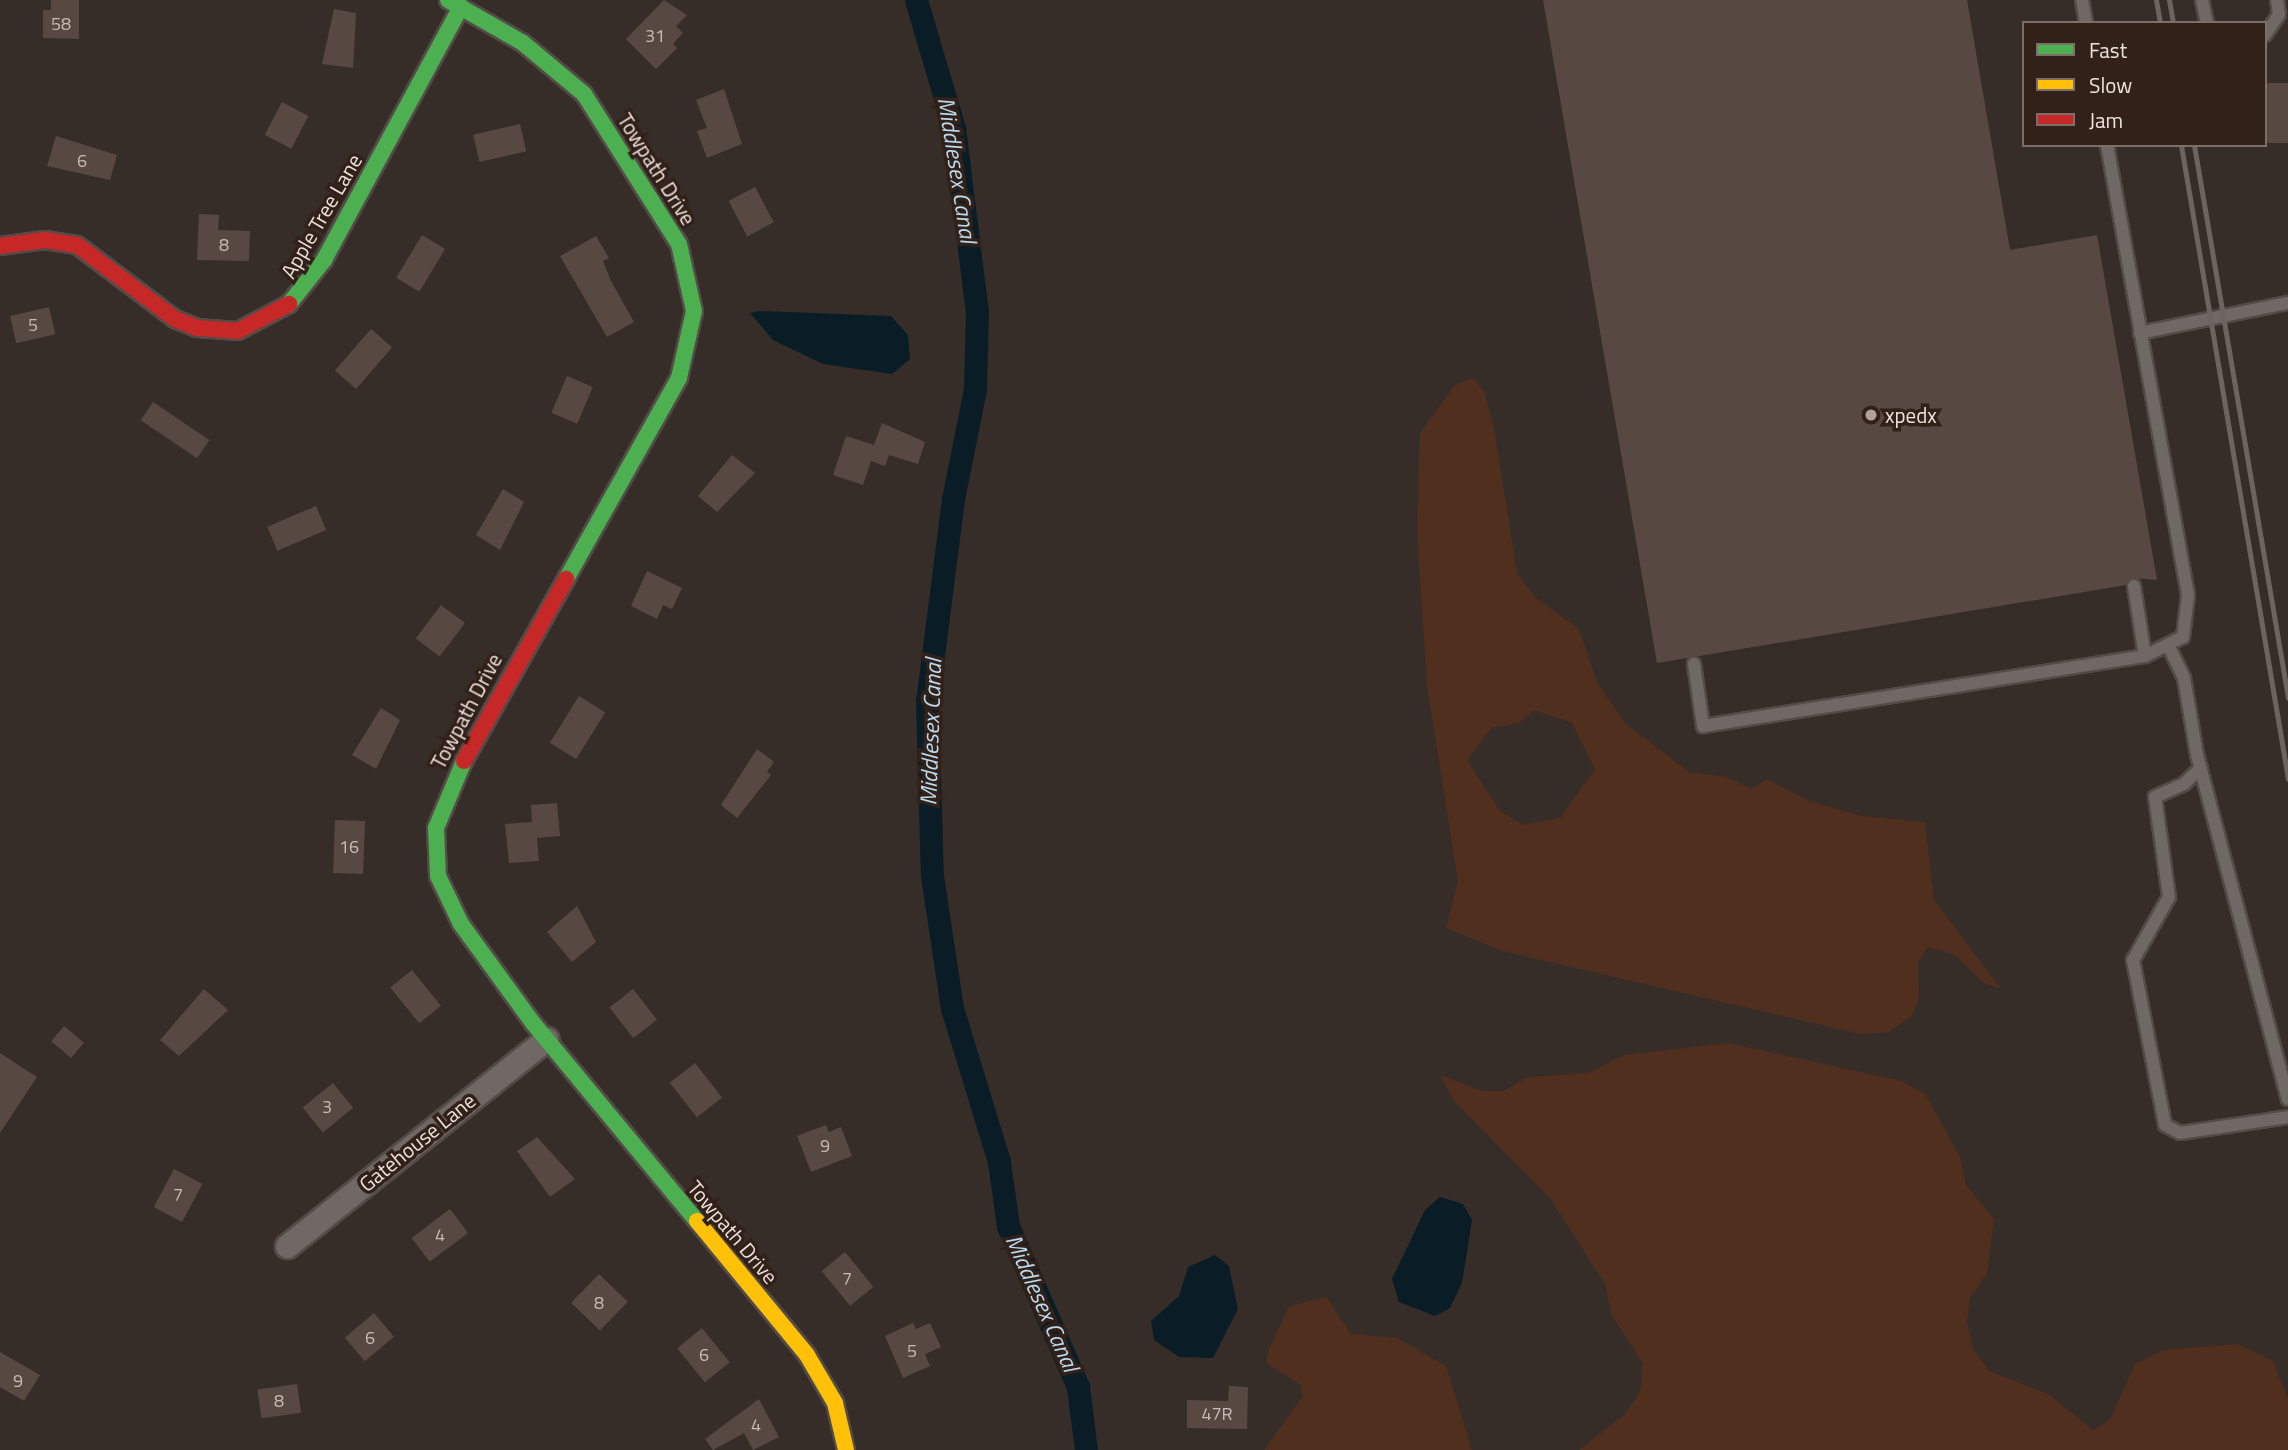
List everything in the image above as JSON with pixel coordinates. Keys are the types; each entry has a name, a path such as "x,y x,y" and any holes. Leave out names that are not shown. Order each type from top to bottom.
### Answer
{"street":[{"name":"Apple Tree Lane","path":"0,246 45,240 77,245 175,319 197,328 238,331 271,318 297,298 324,260 455,4"},
{"name":"Towpath Drive","path":"455,4 539,54 584,94 679,244 693,297 692,339 679,378 459,766 436,828 436,861 448,902 546,1039 807,1355 835,1403 846,1450"},
{"name":"Gatehouse Lane","path":"287,1246 546,1039"}],"lane":[{"path":"2082,0 2086,21"},
{"path":"2202,0 2207,21"},
{"path":"2267,32 2280,14 2277,0"},
{"path":"1694,664 1703,726 2145,656 2170,649 2187,631 2188,595 2107,147"},
{"path":"2140,333 2288,303"},
{"path":"2134,586 2145,656"},
{"path":"2170,649 2189,698 2200,768 2288,1099"},
{"path":"2200,768 2184,784 2155,797 2169,897 2133,960 2165,1125 2180,1133 2288,1117"}],"shaded area":[{"path":"1472,378 1484,391 1494,428 1517,573 1535,597 1579,629 1597,682 1625,723 1689,772 1726,777 1752,789 1767,779 1809,801 1861,816 1925,822 1934,900 2001,989 1984,983 1955,955 1928,947 1918,962 1919,1000 1911,1016 1889,1032 1860,1034 1503,951 1446,928 1458,881 1427,685 1417,530 1420,433 1454,386","holes":["1535,710 1572,723 1595,769 1560,818 1523,825 1500,811 1467,760 1491,728 1519,723"]},
{"path":"1728,1043 1902,1081 1926,1095 1960,1157 1966,1185 1994,1219 1987,1274 1970,1297 1967,1323 1973,1349 1989,1371 2050,1395 2093,1430 2110,1420 2135,1364 2163,1350 2238,1344 2273,1361 2288,1399 2288,1450 1579,1450 1625,1414 1640,1392 1643,1364 1611,1314 1605,1284 1550,1198 1454,1101 1440,1075 1483,1091 1503,1091 1528,1077 1589,1073 1624,1055"},
{"path":"1326,1297 1351,1334 1397,1338 1446,1366 1472,1450 1264,1450 1303,1396 1301,1385 1266,1363 1268,1352 1289,1306"}],"water":[{"path":"759,311 891,316 908,335 910,359 892,374 823,364 773,340 750,313"},
{"path":"1440,1197 1463,1204 1472,1220 1462,1283 1450,1308 1435,1316 1399,1302 1392,1279 1425,1210"},
{"path":"1215,1255 1229,1266 1238,1309 1213,1358 1179,1357 1154,1340 1151,1321 1179,1296 1188,1267"}],"building":[{"path":"51,0 79,0 79,39 43,38 43,10 51,10"},
{"path":"664,0 687,15 676,26 683,33 673,44 677,48 656,69 626,39"},
{"name":"xpedx","path":"1543,0 1967,0 2010,250 2097,235 2157,580 2132,578 2126,585 1657,663"},
{"path":"334,9 356,13 353,68 322,64"},
{"path":"2267,83 2288,83 2288,143 2267,143"},
{"path":"724,89 742,144 707,158 697,131 707,128 696,100"},
{"path":"282,102 308,116 291,149 265,135"},
{"path":"520,124 526,151 480,162 473,135"},
{"path":"56,136 117,155 110,180 47,166"},
{"path":"755,187 774,222 747,236 729,201"},
{"path":"199,214 219,215 218,230 250,231 249,261 197,260"},
{"path":"422,235 445,249 419,292 396,278"},
{"path":"596,236 609,258 603,261 611,281 634,322 607,337 560,256"},
{"path":"49,307 55,334 16,343 10,316"},
{"path":"371,329 392,347 356,389 335,371"},
{"path":"567,376 593,387 577,424 551,413"},
{"path":"153,402 209,440 197,458 141,420"},
{"path":"882,423 925,442 918,464 889,455 885,466 871,461 863,485 833,475 846,436 874,445"},
{"path":"732,455 755,473 717,512 698,496"},
{"path":"503,489 524,502 500,550 476,535"},
{"path":"316,506 326,530 277,551 267,527"},
{"path":"647,571 682,588 672,609 663,605 657,619 631,606"},
{"path":"441,605 465,623 440,657 416,639"},
{"path":"579,696 605,712 576,759 550,743"},
{"path":"381,708 400,720 376,769 352,755"},
{"path":"757,749 774,762 767,772 771,775 737,818 721,805"},
{"path":"557,803 560,836 537,838 539,861 509,863 505,824 532,822 531,805"},
{"path":"335,820 365,821 363,874 333,873"},
{"path":"577,906 596,942 572,962 547,932"},
{"path":"412,970 441,1006 419,1023 390,988"},
{"path":"204,989 228,1010 179,1056 160,1040"},
{"path":"633,989 657,1020 633,1038 609,1007"},
{"path":"64,1026 84,1043 71,1058 51,1041"},
{"path":"0,1053 37,1077 0,1133"},
{"path":"695,1063 722,1098 697,1117 670,1083"},
{"path":"333,1083 353,1108 323,1132 303,1108"},
{"path":"826,1125 829,1132 841,1127 852,1156 811,1172 797,1136"},
{"path":"537,1137 575,1179 550,1197 517,1151"},
{"path":"174,1169 202,1184 182,1222 154,1207"},
{"path":"450,1209 468,1233 430,1262 412,1238"},
{"path":"845,1252 873,1287 850,1306 822,1271"},
{"path":"599,1274 628,1302 600,1331 571,1303"},
{"path":"374,1313 394,1337 365,1361 345,1337"},
{"path":"913,1323 916,1329 930,1323 941,1347 925,1354 930,1366 903,1378 885,1336"},
{"path":"702,1328 730,1362 705,1382 677,1348"},
{"path":"0,1352 40,1375 24,1401 0,1387"},
{"path":"297,1384 301,1413 261,1418 257,1390"},
{"path":"1229,1386 1248,1387 1247,1429 1187,1428 1187,1400 1228,1401"},
{"path":"759,1399 779,1437 753,1450 744,1433 713,1450 705,1439"}],"waterway":[{"name":"Middlesex Canal","path":"916,0 954,128 977,312 975,389 953,499 927,701 932,876 952,1008 999,1162 1008,1226 1078,1387 1086,1450"}],"railway":[{"path":"2156,0 2160,21"},
{"path":"2169,0 2173,21"},
{"path":"2181,147 2288,779"},
{"path":"2194,147 2288,698"}],"traffic: fast":[{"path":"448,0 523,43 584,94 679,244 694,311 679,378 566,579"},
{"path":"289,304 324,260 461,7"},
{"path":"464,761 436,828 438,876 461,924 533,1023 697,1221"}],"traffic: slow":[{"path":"697,1221 807,1355 835,1403 846,1450"}],"traffic: jam":[{"path":"0,246 45,240 77,245 175,319 197,328 238,331 289,304"},
{"path":"464,761 566,579"}],"place":[{"name":"xpedx","path":"1871,415"}]}
